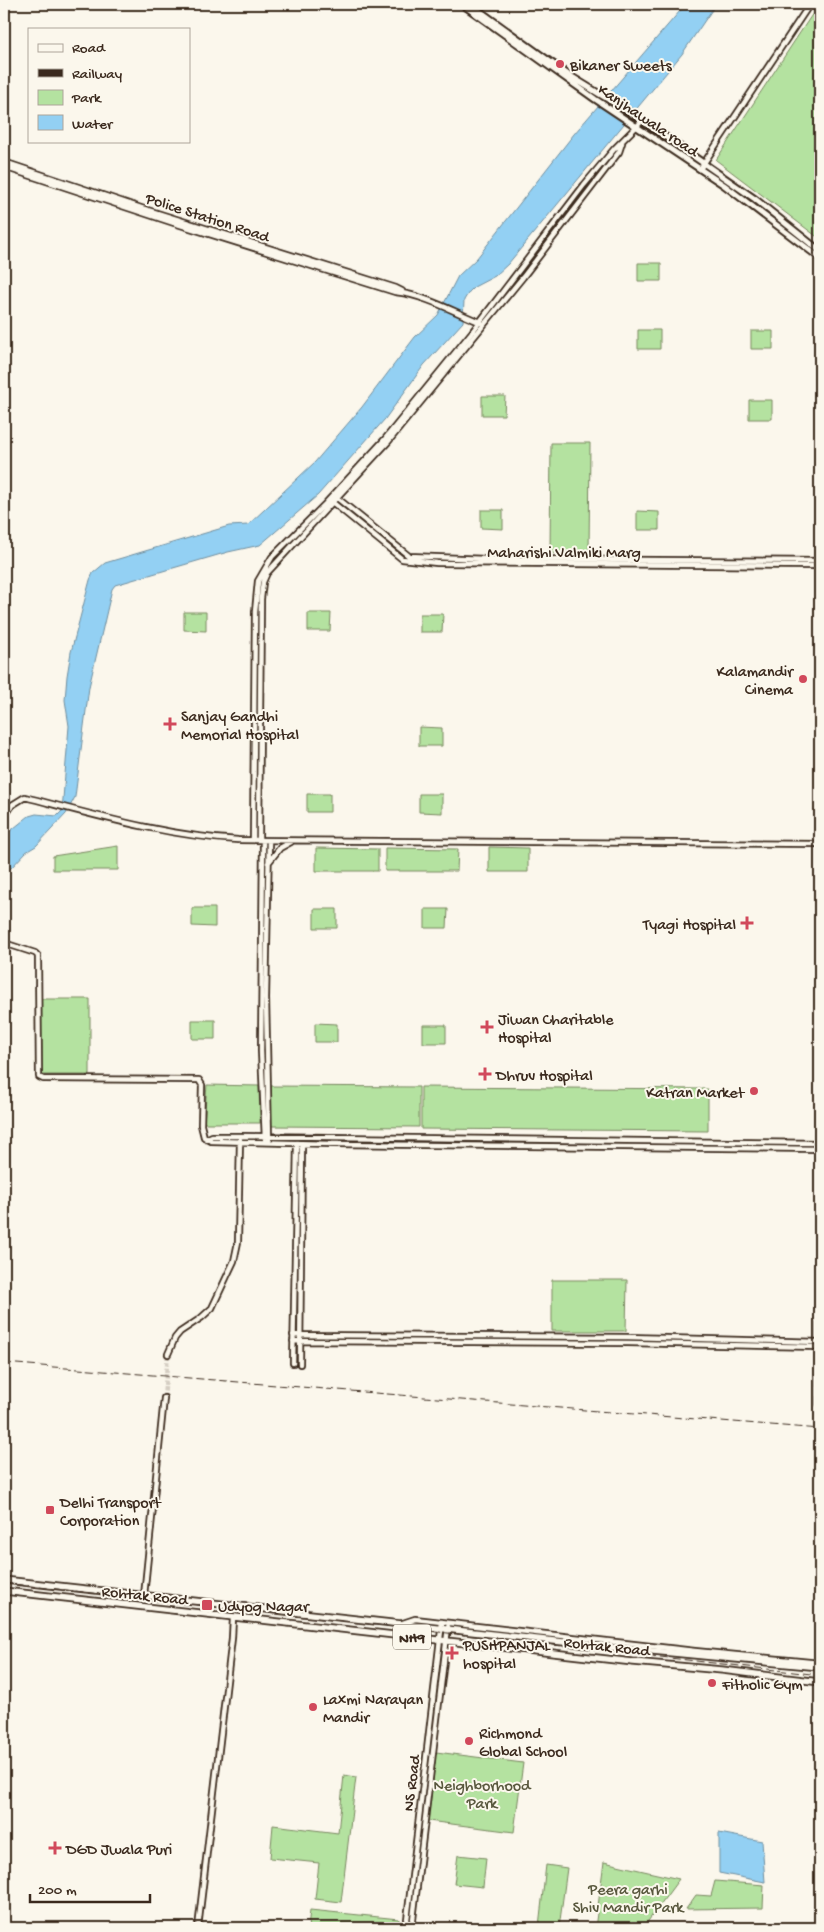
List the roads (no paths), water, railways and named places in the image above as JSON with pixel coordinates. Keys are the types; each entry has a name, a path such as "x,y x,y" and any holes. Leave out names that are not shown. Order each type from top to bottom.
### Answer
{"highway":[{"name":"Rohtak Road","path":"4,1580 600,1646 820,1667"},
{"name":"Rohtak Road","path":"4,1592 820,1682"},
{"path":"343,1630 344,1618"},
{"path":"596,1639 600,1646"}],"main road":[{"name":"Kanjhawala road","path":"462,4 598,100 754,199 820,251"},
{"name":"Kanjhawala road","path":"470,4 567,74 642,121 820,258"}],"street":[{"path":"702,166 810,4"},
{"path":"482,323 506,287 608,155 642,121"},
{"path":"253,840 260,694 262,582 267,573 385,439 511,291 619,152 622,142"},
{"name":"Police Station Road","path":"4,162 141,208 396,288 404,293 482,323"},
{"name":"Police Station Road","path":"4,167 270,254 394,292 404,293"},
{"path":"540,243 546,246"},
{"path":"506,287 511,291"},
{"name":"Maharishi Valmiki Marg","path":"335,496 405,560 437,563 820,566"},
{"path":"267,1137 261,1051 264,841 254,694 255,612 258,581 272,557 331,501"},
{"name":"Maharishi Valmiki Marg","path":"331,501 410,556 437,558 820,561"},
{"path":"254,694 260,694"},
{"path":"4,810 25,797 158,830 204,838 264,841 820,844"},
{"path":"4,817 13,803"},
{"path":"264,841 268,864 266,998 267,1143"},
{"path":"268,864 280,848 292,841"},
{"path":"4,943 35,953 38,956 39,1077 43,1079 199,1080 202,1085 201,1125 206,1139"},
{"path":"206,1139 212,1136 240,1136 820,1142"},
{"path":"168,1354 175,1338 180,1332 212,1308 234,1261 238,1242 240,1136"},
{"path":"206,1139 211,1141 267,1143 820,1149"},
{"path":"293,1364 299,1143"},
{"path":"299,1143 300,1364"},
{"path":"820,1324 820,1404"},
{"path":"293,1335 820,1342"},
{"path":"293,1341 601,1343 820,1347"},
{"path":"144,1596 164,1398"},
{"path":"198,1928 220,1751 233,1618"},
{"path":"399,1624 414,1619 448,1622 695,1651 820,1663"},
{"path":"412,1928 443,1640 444,1629 442,1622"},
{"path":"444,1629 448,1622"},
{"name":"NS Road","path":"406,1928 443,1640"}],"water":[{"path":"686,4 716,4 682,54 508,264 495,276 474,287 469,292 464,300 463,322 424,365 385,419 318,495 260,545 228,552 115,585 112,589 89,687 75,797 66,814 36,846 26,852 4,873 4,836 29,816 36,814 57,816 62,811 69,726 65,700 67,676 71,652 93,573 105,563 229,526 248,525 315,462 362,407 415,337 438,315 458,276 477,258 574,134"},
{"path":"719,1833 762,1841 765,1882 719,1873"}],"tunnel":[{"path":"164,1398 168,1354"}],"railway":[{"path":"4,1363 820,1429"},
{"path":"4,1583 820,1675"}],"place":[{"name":"Bikaner Sweets","path":"560,64"},
{"name":"Kalamandir Cinema","path":"803,679"},
{"name":"Sanjay Gandhi Memorial Hospital","path":"170,724"},
{"name":"Tyagi Hospital","path":"747,923"},
{"name":"Jiwan Charitable Hospital","path":"487,1027"},
{"name":"Dhruv Hospital","path":"485,1074"},
{"name":"Katran Market","path":"754,1091"},
{"name":"Delhi Transport Corporation","path":"50,1510"},
{"name":"Udyog Nagar","path":"207,1605"},
{"name":"PUSHPANJAL hospital","path":"452,1653"},
{"name":"Fitholic Gym","path":"712,1683"},
{"name":"Laxmi Narayan Mandir","path":"313,1707"},
{"name":"Richmond Global School","path":"469,1741"},
{"name":"DGD Jwala Puri","path":"55,1848"}],"park label":[{"name":"Neighborhood Park","path":"482,1793"},
{"name":"Peera garhi Shiv Mandir Park","path":"628,1897"}]}
